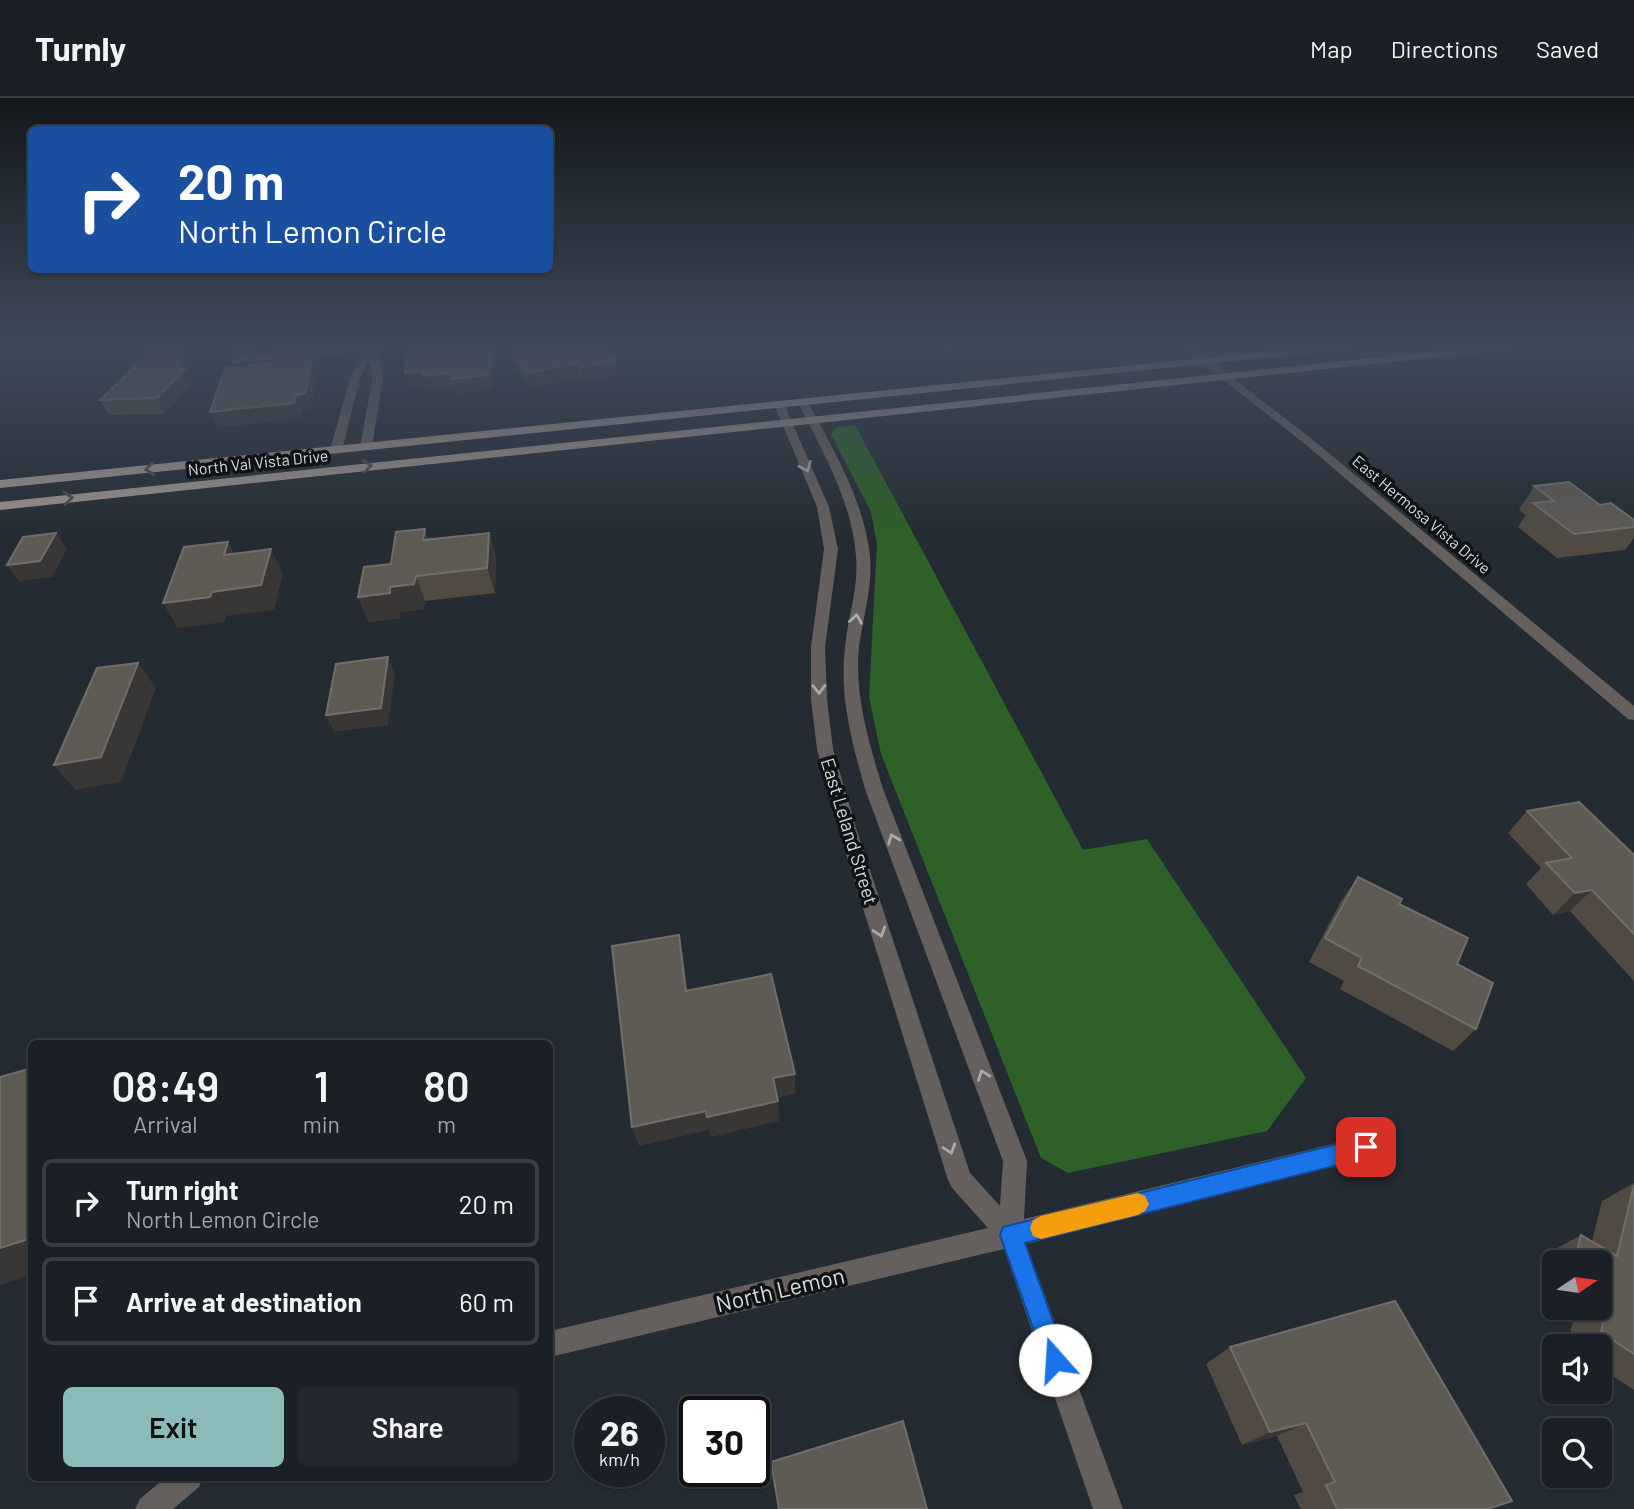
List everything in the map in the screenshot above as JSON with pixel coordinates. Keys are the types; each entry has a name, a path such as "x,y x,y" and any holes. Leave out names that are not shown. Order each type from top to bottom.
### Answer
{"main road":[{"name":"North Val Vista Drive","path":"0,484 713,411"},
{"name":"North Val Vista Drive","path":"0,506 890,411"}],"street":[{"path":"336,450 346,413 365,411"},
{"path":"366,447 372,411"},
{"name":"East Leland Street","path":"782,411 823,507 831,549 818,646 819,699 825,749 847,828 960,1180 1011,1235"},
{"name":"East Leland Street","path":"808,411 850,500 861,539 863,559 852,650 851,693 860,744 874,789 1015,1161 1011,1235 1108,1509"},
{"name":"East Hermosa Vista Drive","path":"1267,411 1309,442 1634,715"},
{"name":"North Lemon","path":"553,1343 1011,1235 1366,1147"},
{"path":"150,1509 184,1481"}],"green space":[{"path":"855,425 1083,850 1147,839 1306,1078 1267,1131 1068,1173 1041,1158 881,754 869,697 877,544 871,512 831,434 837,427"}],"building":[{"path":"1569,482 1600,505 1611,503 1634,520 1634,527 1574,534 1533,503 1554,501 1534,486"},
{"path":"425,529 423,540 489,533 487,568 416,576 414,584 390,587 390,593 358,597 364,567 391,564 396,532"},
{"path":"56,533 40,561 7,565 23,537"},
{"path":"228,542 224,555 271,549 261,585 212,592 210,597 163,603 184,547"},
{"path":"388,657 381,708 326,715 336,664"},
{"path":"138,663 101,757 54,765 97,668"},
{"path":"1579,802 1634,855 1634,934 1592,890 1575,893 1546,863 1572,858 1527,811"},
{"path":"1358,877 1402,899 1399,904 1468,938 1457,964 1493,983 1476,1029 1358,966 1362,958 1325,938"},
{"path":"679,935 686,991 771,974 795,1074 773,1078 778,1101 707,1117 706,1111 632,1127 612,946"},
{"path":"28,1069 28,1239 0,1248 0,1077"},
{"path":"1634,1185 1634,1354 1612,1339 1612,1334 1601,1332 1604,1320 1612,1320 1612,1253 1617,1256"},
{"path":"1581,1235 1607,1250 1577,1250"},
{"path":"1395,1301 1512,1501 1488,1509 1337,1509 1326,1485 1335,1482 1306,1423 1270,1432 1230,1347"},
{"path":"903,1421 927,1509 779,1509 771,1462"}],"slow traffic":[{"path":"1041,1228 1138,1204"}],"route":[{"path":"1055,1360 1011,1235 1366,1147"}]}
